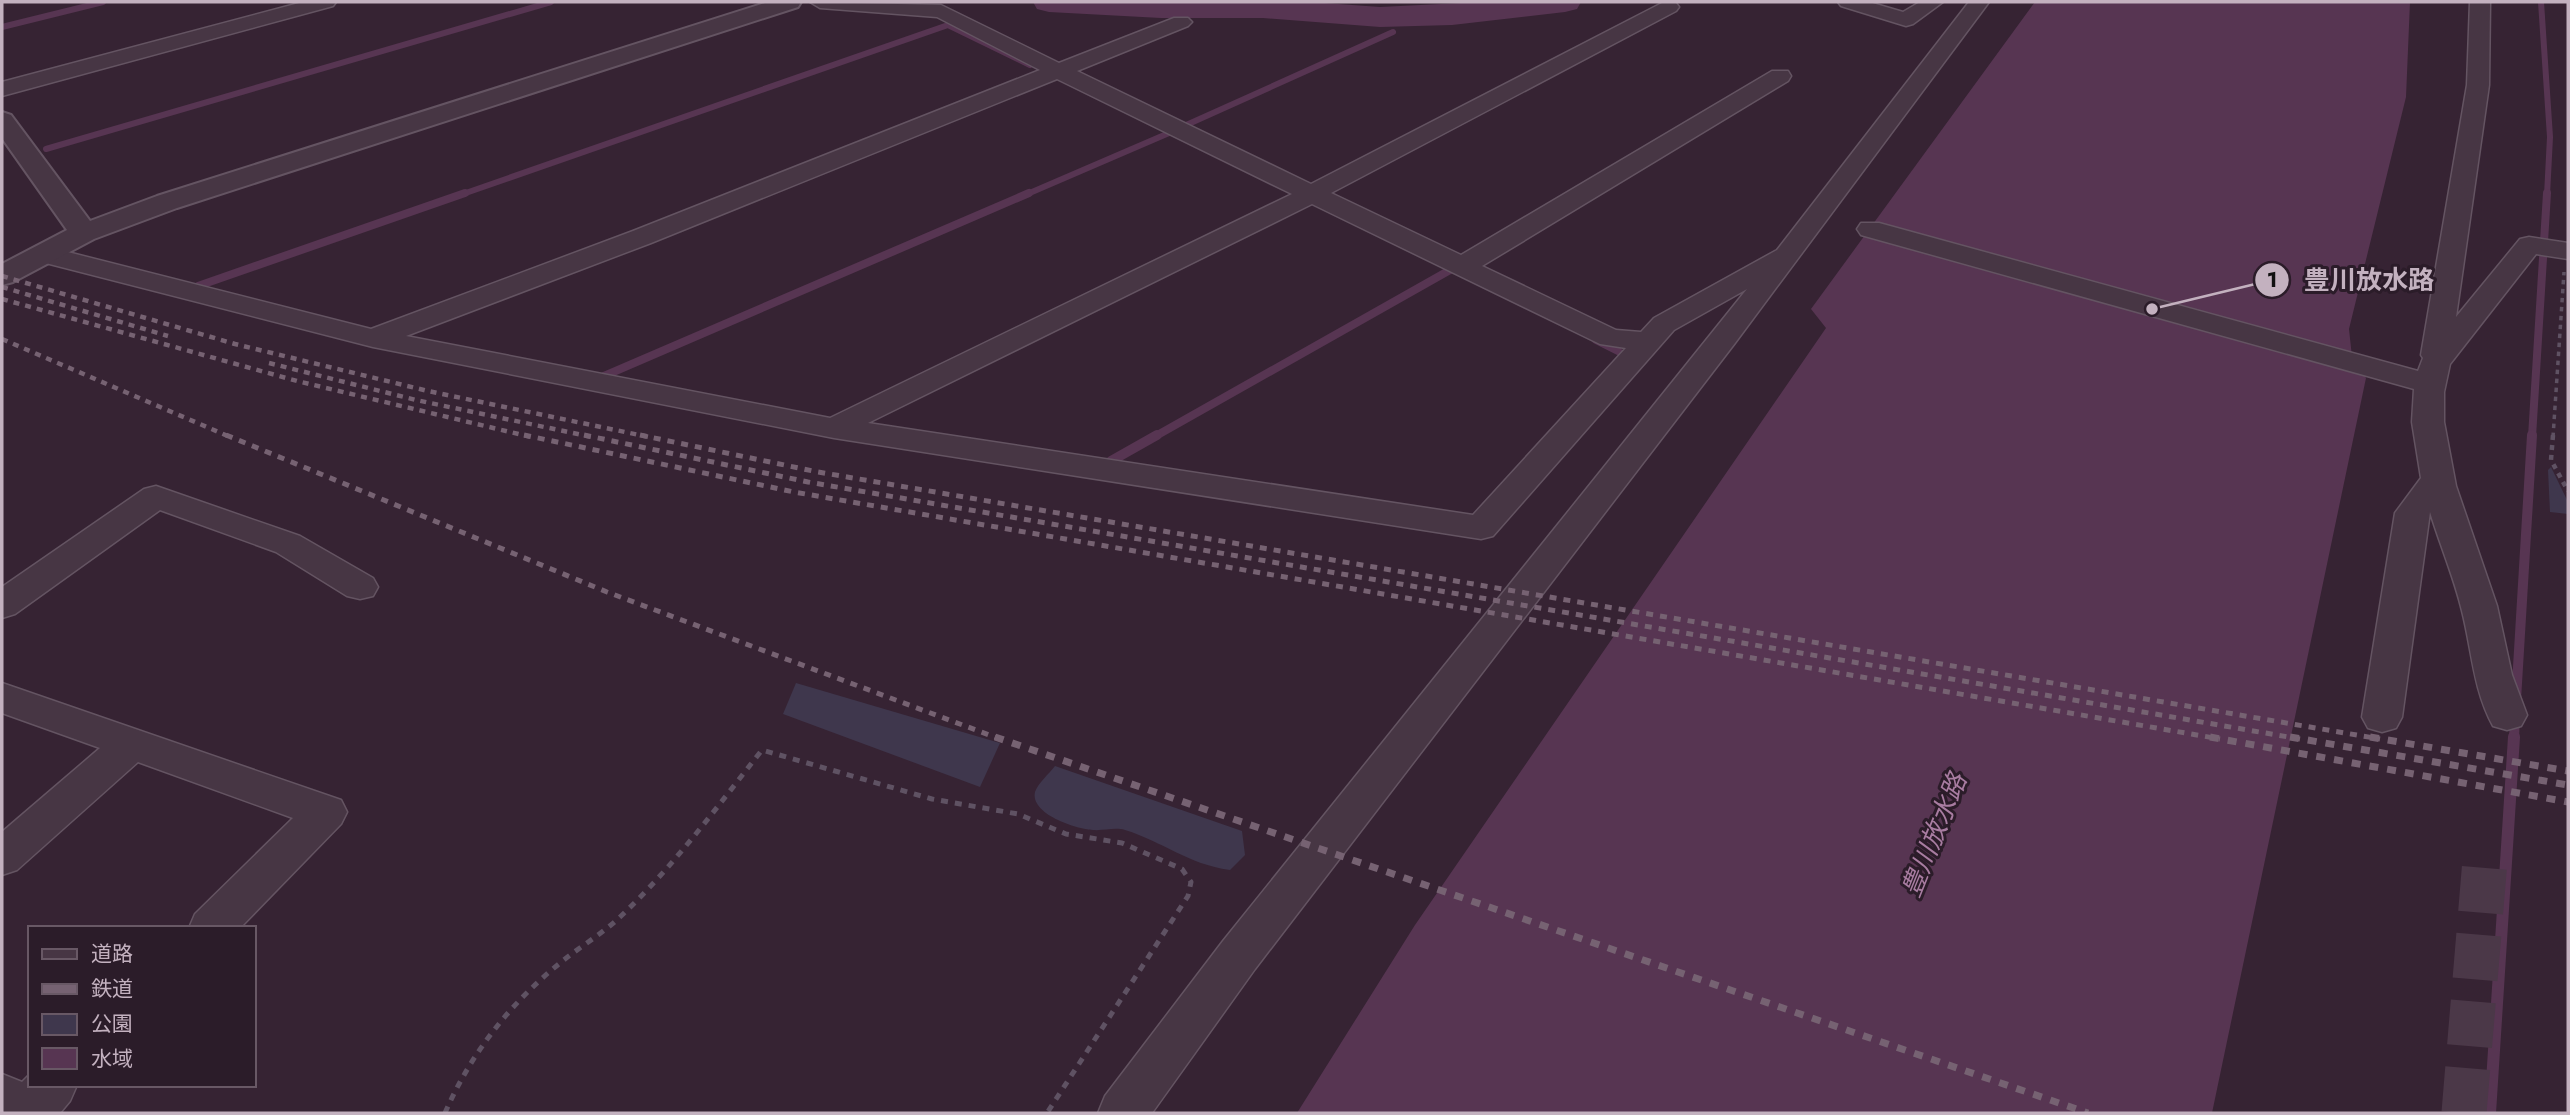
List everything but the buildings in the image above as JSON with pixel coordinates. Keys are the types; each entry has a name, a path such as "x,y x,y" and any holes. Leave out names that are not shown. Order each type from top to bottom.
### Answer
{"street":[{"path":"2,89 327,2"},
{"path":"2,276 84,233 167,202 790,2"},
{"path":"820,2 941,11 1060,72 1610,338 1646,341"},
{"path":"1848,2 1906,20 1933,2"},
{"path":"1123,1113 1239,955 1725,337 1783,257 1979,2"},
{"path":"2480,2 2478,85 2425,375 2438,479 2480,610 2495,691 2507,715"},
{"path":"834,428 1311,194 1669,7"},
{"path":"373,338 642,237 1181,22"},
{"path":"1462,266 1780,76"},
{"path":"3,125 84,233"},
{"path":"1870,229 2425,375"},
{"path":"2425,375 2529,244 2567,251"},
{"path":"44,254 373,338 834,428 1481,528 1664,324 1783,257"},
{"path":"2382,717 2412,513 2438,479"},
{"path":"2,605 156,497 288,544 360,587"},
{"path":"2,698 326,812 213,926"},
{"path":"2,857 132,744"}],"path":[{"path":"2567,251 2551,460 2568,491"},
{"path":"445,1113 467,1064 492,1029 525,992 618,919 660,877 762,750 932,799 1018,814 1066,834 1122,843 1182,869 1191,882 1188,896 1047,1113"}],"green space":[{"path":"2551,467 2568,502 2568,514 2550,512 2548,470"},
{"path":"796,683 1000,743 980,787 783,714"},
{"path":"1055,766 1242,831 1245,855 1230,870 1201,863 1125,830 1085,829 1056,819 1035,800 1035,792"}],"water":[{"path":"2035,2 2410,2 2406,97 2349,329 2352,357 2366,378 2212,1113 1297,1113 1415,925 1826,328 1811,309"}],"waterway":[{"path":"2,27 103,2"},
{"path":"46,149 551,2"},
{"path":"1049,2 1161,8 1263,8 1380,17 1452,15 1565,2"},
{"path":"2541,2 2550,137 2547,195"},
{"path":"460,195 948,25 1030,65"},
{"path":"1184,126 1393,32"},
{"path":"1025,195 1169,133"},
{"path":"198,286 465,193"},
{"path":"604,376 1029,193"},
{"path":"2532,437 2547,193"},
{"path":"1154,437 1450,270"},
{"path":"1596,340 1618,351"},
{"path":"1111,461 1157,435"},
{"path":"2516,700 2532,435"},
{"path":"2514,739 2515,715"},
{"path":"2490,1113 2514,737"}],"tunnel":[{"path":"2464,1113 2486,848"}],"railway":[{"path":"2,276 235,344 428,391 649,437"},
{"path":"2,287 168,336"},
{"path":"2,299 297,381 531,437"},
{"path":"2,339 230,437"},
{"path":"269,363 416,400 592,437"},
{"path":"226,435 607,592 1000,739"},
{"path":"524,435 794,492 2220,739"},
{"path":"584,435 808,482 2300,739"},
{"path":"640,435 818,472 2380,739"},
{"path":"995,737 2088,1113"},
{"path":"2210,737 2568,802"},
{"path":"2290,737 2568,785"},
{"path":"2370,737 2568,771"}],"place":[{"name":"豊川放水路","path":"2152,309"}]}
